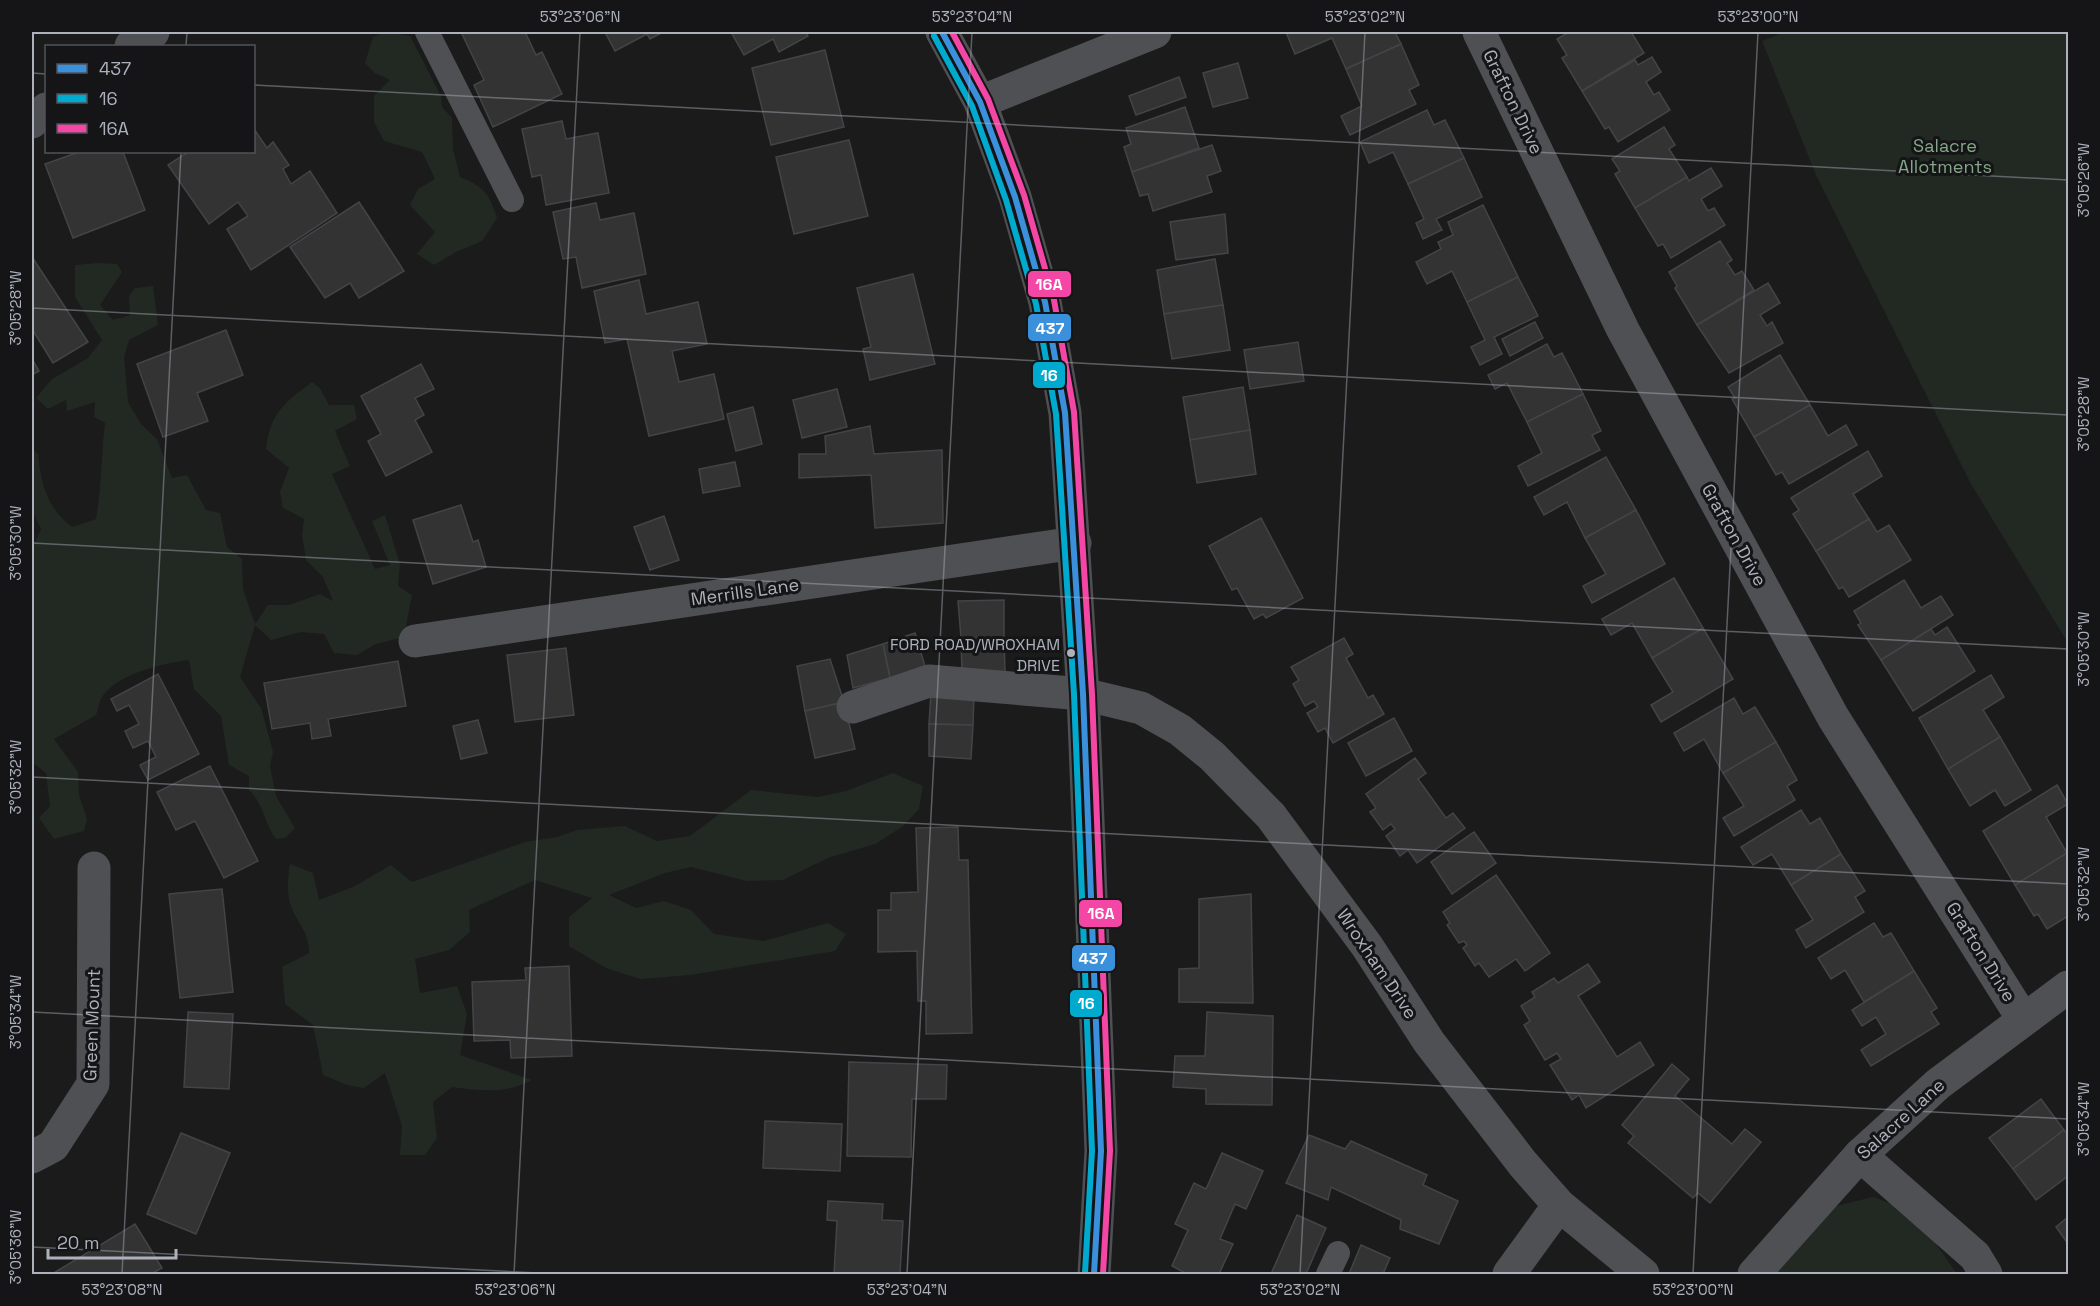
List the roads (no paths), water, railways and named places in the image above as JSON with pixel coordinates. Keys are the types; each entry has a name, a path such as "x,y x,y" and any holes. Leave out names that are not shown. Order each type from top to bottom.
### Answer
{"street":[{"path":"133,45 153,32"},
{"path":"942,32 980,102 1015,196 1045,302 1065,413 1083,694 1101,1151 1094,1275"},
{"path":"980,102 1155,32"},
{"name":"Grafton Drive","path":"1479,32 1623,330 1833,717 2023,1019"},
{"path":"32,122 45,110"},
{"name":"Merrills Lane","path":"416,641 1075,543"},
{"name":"Wroxham Drive","path":"853,707 929,681 1083,694 1141,708 1180,730 1212,756 1271,816 1367,946 1429,1042 1559,1205 1643,1275"},
{"name":"Green Mount","path":"32,1157 53,1146 93,1084 94,868"},
{"name":"Salacre Lane","path":"1754,1275 1860,1155 1938,1084 2068,987"},
{"path":"1860,1155 1975,1256 1986,1275"},
{"path":"1509,1275 1559,1205"}],"lane":[{"path":"426,32 512,200"}],"place":[{"name":"FORD ROAD/WROXHAM DRIVE","path":"1071,653"}],"park label":[{"name":"Salacre Allotments","path":"1945,156"}]}
